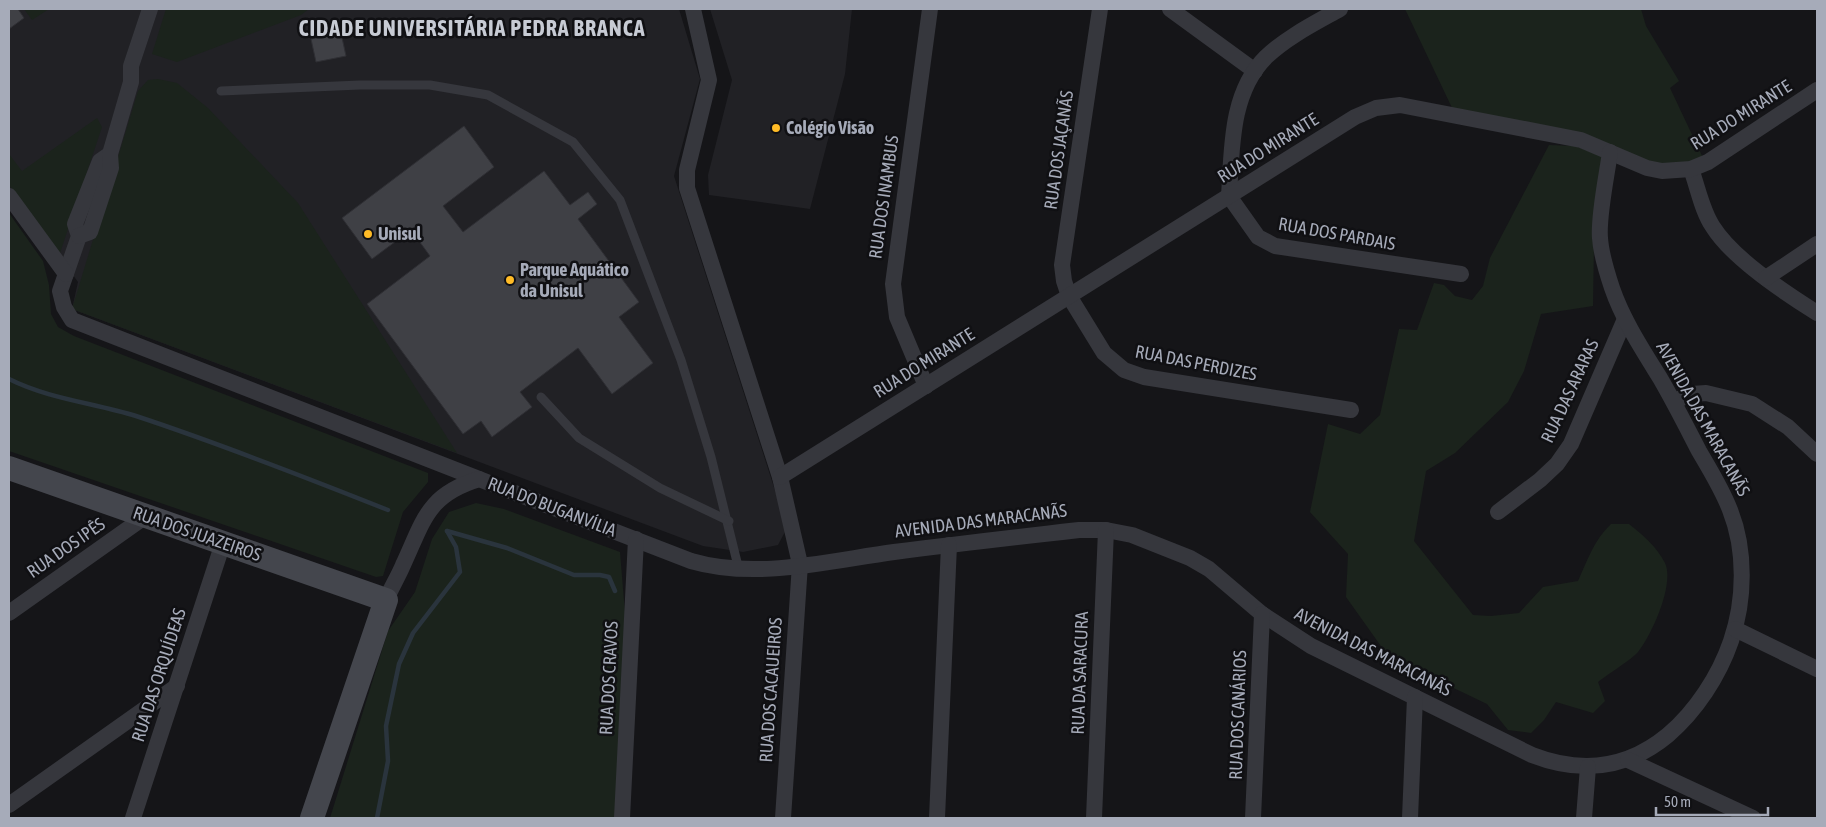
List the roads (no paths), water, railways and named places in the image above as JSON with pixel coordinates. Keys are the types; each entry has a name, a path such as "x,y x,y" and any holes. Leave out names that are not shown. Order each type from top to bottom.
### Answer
{"street":[{"path":"150,9 131,66 131,82 110,154 111,168 90,232 79,236 60,291 64,307 72,320 480,479"},
{"path":"131,82 142,72 162,9"},
{"path":"694,9 710,80 687,170 687,188 780,477 800,564"},
{"name":"RUA DOS INAMBUS","path":"926,386 897,317 893,284 930,9"},
{"name":"RUA DOS JAÇANÃS","path":"1069,296 1064,281 1062,265 1100,9"},
{"path":"1170,9 1255,71"},
{"path":"1229,196 1237,112 1255,71 1266,58 1285,42 1340,9"},
{"name":"RUA DO MIRANTE","path":"780,477 1355,117 1376,108 1390,105 1581,140 1647,168 1662,172 1691,169 1708,162 1817,90"},
{"name":"AVENIDA DAS MARACANÃS","path":"800,564 948,544 1079,530 1106,530 1132,535 1190,558 1209,570 1262,614 1311,646 1532,755 1549,762 1588,767 1628,760 1651,749 1675,729 1692,709 1725,659 1735,629 1742,571 1738,535 1721,490 1674,402 1625,318 1612,288 1600,237 1610,152"},
{"path":"1691,169 1712,227 1732,248 1766,278 1817,313"},
{"path":"9,196 66,274"},
{"name":"RUA DOS PARDAIS","path":"1229,196 1258,237 1275,246 1461,274"},
{"path":"1766,278 1817,244"},
{"name":"RUA DAS PERDIZES","path":"1069,296 1104,353 1124,370 1144,377 1351,410"},
{"name":"RUA DAS ARARAS","path":"1498,512 1540,480 1556,464 1571,444 1625,318"},
{"path":"1674,402 1692,394 1706,393 1752,404 1788,426 1817,454"},
{"name":"RUA DOS JUAZEIROS","path":"9,468 386,600"},
{"name":"RUA DO BUGANVÍLIA","path":"312,818 386,600 419,527 435,504 458,486 480,479 699,563 714,567 739,570 800,564"},
{"name":"RUA DOS IPÊS","path":"9,613 146,516"},
{"name":"RUA DA SARACURA","path":"1094,818 1106,530"},
{"name":"RUA DOS CRAVOS","path":"622,818 636,539"},
{"name":"RUA DAS ORQUÍDEAS","path":"133,818 223,543"},
{"path":"937,818 948,544"},
{"name":"RUA DOS CACAUEIROS","path":"783,818 800,564"},
{"name":"RUA DOS CANÁRIOS","path":"1253,818 1262,614"},
{"path":"1735,629 1817,669"},
{"path":"9,805 177,686"},
{"path":"1410,818 1416,698"},
{"path":"1628,760 1753,818"},
{"path":"1584,818 1588,767"}],"lane":[{"path":"221,91 360,85 430,85 488,95 573,142 620,200 681,360 728,521 739,570"},
{"path":"540,397 579,438 660,488 728,521"}],"waterway":[{"path":"9,379 40,391 120,411 168,427 263,461 388,510"},
{"path":"447,531 507,548 574,575 609,577 615,591"},
{"path":"377,818 388,761 386,726 399,664 413,633 460,572 456,547 447,531"}],"place":[{"name":"Colégio Visão","path":"776,128"},
{"name":"Unisul","path":"368,234"},
{"name":"Parque Aquático da Unisul","path":"510,280"}],"district":[{"name":"CIDADE UNIVERSITÁRIA PEDRA BRANCA","path":"472,28"}]}
